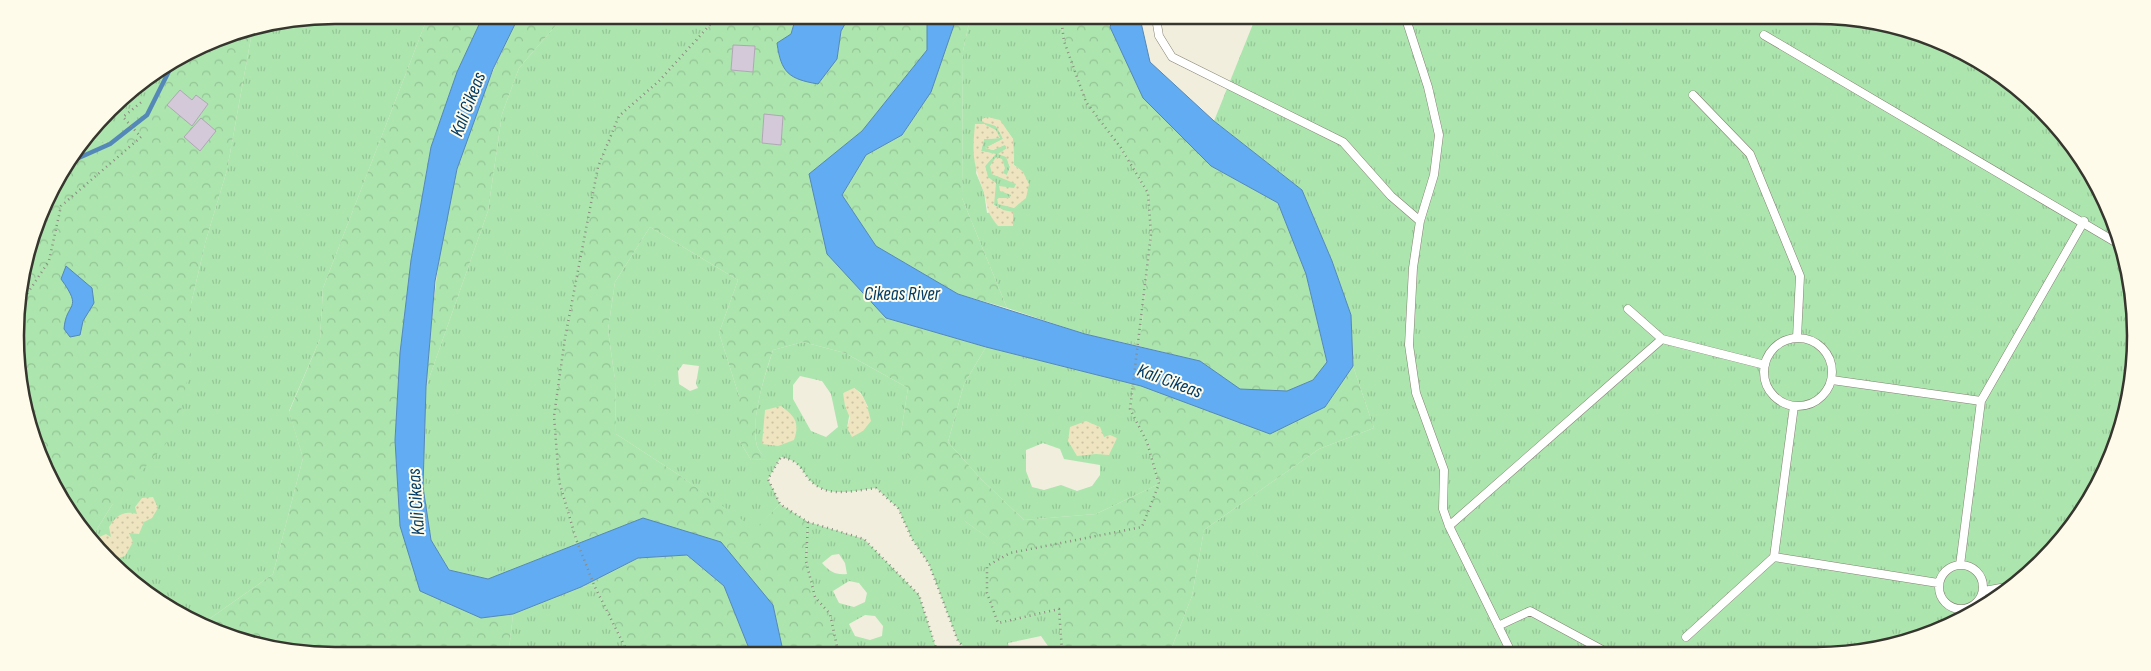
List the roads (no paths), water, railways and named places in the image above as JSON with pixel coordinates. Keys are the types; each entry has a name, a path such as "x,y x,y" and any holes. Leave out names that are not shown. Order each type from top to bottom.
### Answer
{"lane":[{"path":"1157,24 1159,36 1172,58 1343,142 1391,196 1420,221"},
{"path":"1408,24 1428,87 1439,135 1434,175 1420,221 1414,268 1409,346 1416,393 1444,470 1443,509 1449,526 1508,647"},
{"path":"1764,35 2112,239"},
{"path":"1694,95 1750,154 1800,276 1796,338"},
{"path":"1960,565 1981,401 2084,221"},
{"path":"1628,309 1662,339 1765,365"},
{"path":"1796,338 1809,340 1820,346 1828,356 1832,367 1832,380 1827,391 1818,400 1807,406 1794,406 1783,403 1774,396 1764,376 1765,365 1776,346 1796,338"},
{"path":"1449,526 1662,339"},
{"path":"1832,380 1981,401"},
{"path":"1686,637 1774,557 1794,406"},
{"path":"1774,557 1938,583"},
{"path":"1962,610 1952,608 1944,602 1939,594 1938,583 1942,574 1950,568 1960,565 1970,566 1978,572 1983,581 1984,592 1981,600"},
{"path":"1984,592 1997,589"},
{"path":"1498,626 1530,610 1597,647"}],"water":[{"name":"Kali Cikeas","path":"479,24 515,24 493,69 457,169 435,281 426,387 423,487 431,540 449,570 488,579 643,518 721,542 773,605 782,647 748,647 724,586 687,555 638,558 581,587 513,614 481,618 420,591 400,526 395,440 400,353 411,260 431,147 457,72"},
{"path":"794,24 845,24 841,31 837,59 818,84 793,77 784,68 777,43 791,34"},
{"name":"Cikeas River","path":"927,24 954,24 931,92 902,135 866,155 842,195 876,246 958,294 1085,334 1200,361 1240,389 1287,391 1313,380 1327,362 1306,274 1278,203 1211,166 1143,98 1110,27 1111,24 1141,24 1150,62 1214,121 1302,190 1332,261 1351,315 1353,366 1325,407 1270,434 1141,386 986,347 886,318 827,254 809,174 862,131 927,50"},
{"path":"66,266 92,288 94,303 83,321 80,335 70,337 64,329 65,320 73,302 68,289 61,279"}],"waterway":[{"path":"79,158 110,144 147,115 168,73"}]}
